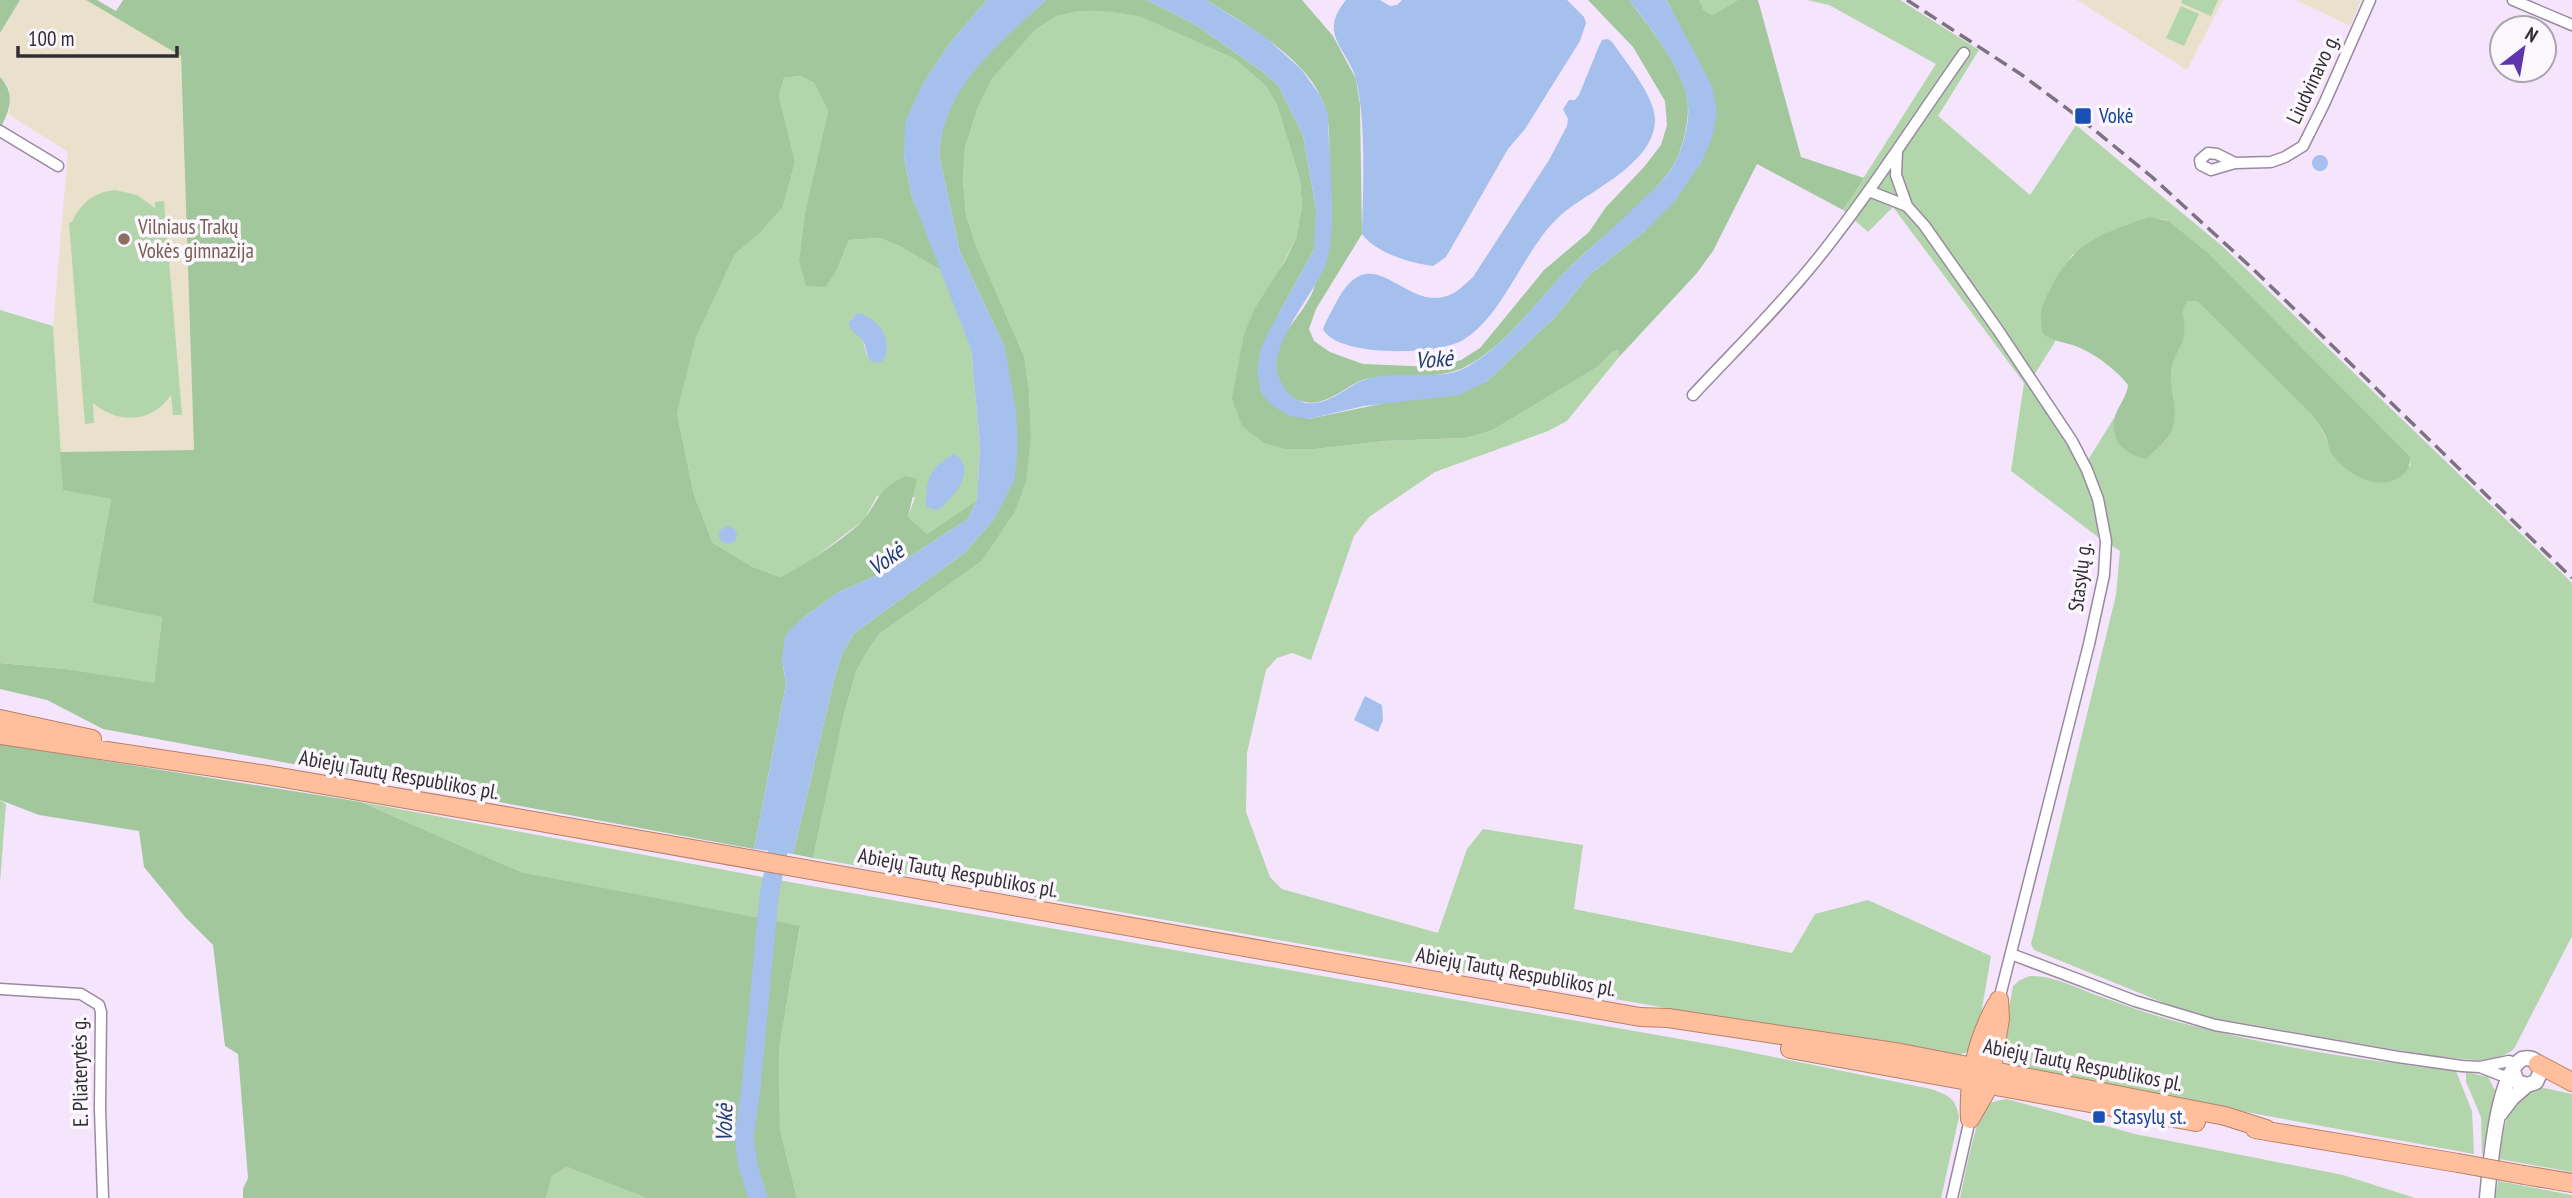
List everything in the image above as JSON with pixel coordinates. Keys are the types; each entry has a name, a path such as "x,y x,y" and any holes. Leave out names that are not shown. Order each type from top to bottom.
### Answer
{"highway":[{"name":"Abiejų Tautų Respublikos pl.","path":"0,719 267,775"},
{"name":"Abiejų Tautų Respublikos pl.","path":"0,735 267,775 685,848 1640,1017 1666,1026 2225,1116 2266,1129 2572,1184"},
{"path":"1970,1119 1972,1074 1986,1027 1999,1000"},
{"path":"1970,1119 1990,1077 2000,1018 1999,1000"},
{"path":"2538,1064 2572,1082"}],"main road":[{"path":"2487,1198 2500,1115 2512,1098 2516,1076 2526,1058 2533,1059 2538,1064 2539,1078 2516,1076"}],"street":[{"name":"Liudvinavo g.","path":"2235,163 2271,162 2303,146 2370,0"},
{"path":"2513,0 2572,25"},
{"path":"1693,395 1819,257 1869,191 1964,53"},
{"path":"0,131 58,166"},
{"path":"1897,151 1896,175 1907,206"},
{"name":"Stasylų g.","path":"1869,191 1907,206 1924,225 2072,441 2098,499 2106,541 2104,575 2097,609 2022,917 1999,1000"},
{"path":"2011,954 2135,1001 2216,1025 2398,1058 2480,1067 2516,1076"},
{"name":"E. Pliaterytės g.","path":"0,989 81,994 99,1005 103,1198"},
{"path":"2480,1067 2509,1061 2516,1076"},
{"path":"1952,1198 1970,1119"}],"shaded area":[{"name":"Vilniaus Trakų Vokės gimnazija","path":"20,0 86,0 181,55 194,450 60,452 53,326 68,152 8,114 9,87 0,77 0,33"},
{"path":"2077,0 2223,0 2187,70"},
{"path":"2296,0 2361,0 2350,26"}],"green space":[{"path":"0,0 20,0 0,33"},
{"path":"86,0 97,0 116,11 123,0 987,0 950,43 922,85 904,157 912,197 942,271 880,238 849,240 826,287 806,286 799,260 805,212 828,111 814,83 800,76 784,78 779,95 795,162 783,207 761,232 735,254 696,338 677,413 694,495 713,543 753,567 780,577 799,567 859,525 885,489 906,476 917,479 908,517 927,534 977,500 968,519 891,569 837,593 799,621 782,659 786,684 754,849 103,729 47,700 0,689 0,663 66,669 154,683 162,617 92,603 111,499 63,490 60,452 194,450 181,56"},
{"path":"1046,0 1147,0 1196,25 1278,85 1303,135 1316,209 1317,232 1314,250 1261,349 1257,371 1308,419 1486,382 1555,317 1589,275 1644,232 1701,163 1670,6 1666,0 1699,0 1704,10 1712,15 1738,0 1758,0 1801,157 1864,178 1843,210 1757,164 1713,251 1697,273 1619,357 1619,350 1612,352 1599,366 1491,431 1465,438 1286,449 1264,443 1242,426 1232,399 1244,334 1255,308 1296,239 1302,206 1300,180 1277,105 1266,86 1235,59 1142,17 1112,12 1079,11 1057,16 1035,30 992,79 977,110 965,148 963,181 966,215 976,246 1024,356 1031,436 1026,481 1015,512 982,561 879,634 865,655 856,672 844,714 813,858 793,854 834,680 841,656 853,634 964,553 995,518 1005,348 960,252 939,155 943,130 962,87 992,50"},
{"path":"1206,0 1302,0 1333,36 1356,79 1360,104 1362,234 1316,309 1309,329 1314,341 1330,352 1363,364 1436,367 1461,360 1480,348 1544,270 1589,232 1606,207 1661,145 1667,125 1665,101 1633,47 1588,0 1629,0 1666,51 1682,80 1686,94 1688,116 1683,142 1669,172 1658,185 1567,270 1519,323 1479,359 1447,373 1365,379 1330,398 1312,403 1303,401 1293,397 1284,388 1278,377 1276,357 1280,343 1314,288 1328,169 1329,130 1326,113 1312,82 1286,54"},
{"path":"1699,0 1738,0 1712,15 1704,10"},
{"path":"1807,0 1900,0 1979,50 1938,116 2030,195 2076,125 2222,246 2572,583 2572,936 2513,1050 2488,1061 2432,1056 2218,1019 2174,1007 2034,950 2031,944 2116,595 2120,551 2011,471 2024,383 1893,207 1868,232 1843,210 1936,64 1829,5","holes":["2162,219 2169,221 2207,252 2411,457 2410,466 2330,450 2313,416 2197,301 2187,301 2181,312 2184,331 2172,366 2172,423 2168,438 2147,459 2114,433 2114,418 2088,460 2034,375 2055,342 2048,292 2072,255"]},
{"path":"2182,0 2218,0 2211,16 2181,3"},
{"path":"2181,6 2199,14 2184,46 2166,38"},
{"path":"1079,11 1143,17 1235,59 1266,86 1277,105 1300,180 1302,206 1296,239 1272,284 1315,449 1385,441 1465,438 1491,431 1599,366 1612,352 1619,350 1619,357 1567,421 1548,431 1435,472 1369,517 1354,536 1311,660 1292,653 1277,658 1266,670 1247,753 1246,812 1270,877 1282,889 1438,933 1467,849 1483,829 1583,845 1574,909 1792,953 1815,914 1868,900 1991,956 1977,1038 1969,1050 1955,1056 1751,1023 813,858 844,714 856,672 865,655 879,634 982,561 1015,512 1031,436 1029,390 1024,356 976,246 966,215 963,181 965,148 977,110 992,79 1035,30 1057,16"},
{"path":"800,76 814,83 828,111 805,212 799,260 838,267 849,240 880,238 942,271 971,349 980,445 977,500 927,534 908,517 915,497 877,496 864,520 798,570 780,577 753,567 713,543 694,495 677,413 696,338 735,254 761,232 783,207 795,162 779,95 784,78","holes":["857,313 880,328 887,346 867,356 863,341 849,322"]},
{"path":"0,77 8,90 10,102 0,129"},
{"path":"115,190 137,195 155,208 155,202 164,201 182,415 173,415 171,395 154,411 134,418 113,415 93,403 94,423 85,424 69,223 89,200 101,193"},
{"path":"2149,217 2169,221 2207,252 2411,457 2403,475 2391,481 2374,482 2349,471 2330,451 2325,435 2313,416 2197,301 2187,301 2182,312 2183,339 2171,375 2175,417 2170,434 2147,459 2132,454 2121,445 2114,432 2114,424 2128,385 2093,355 2077,346 2043,334 2041,316 2051,287 2070,259 2104,234"},
{"path":"0,310 53,326 63,489 111,499 92,603 162,616 154,684 66,669 0,663"},
{"path":"0,744 361,802 521,872 800,926 779,1050 780,1130 797,1198 646,1198 567,1167 552,1176 546,1198 243,1198 243,1189 248,1178 238,1054 225,1046 213,945 185,917 144,867 139,831 39,815 0,800"},
{"path":"0,800 6,804 0,883"},
{"path":"361,802 806,885 1725,1047 1931,1089 1950,1098 1956,1105 1959,1117 1941,1198 797,1198 780,1130 779,1050 800,927 521,872"},
{"path":"2030,976 2055,979 2159,1017 2229,1035 2326,1053 2456,1071 2472,1111 2474,1154 2017,1070 2004,1058 2002,1044 2013,986"},
{"path":"2466,1072 2488,1077 2495,1090 2482,1156 2481,1117 2466,1082"},
{"path":"2544,1088 2572,1094 2572,1172 2499,1159 2509,1113 2514,1104 2531,1091"},
{"path":"2007,1099 2135,1134 2343,1175 2415,1198 1960,1198 1974,1136 1982,1114 1990,1103"},
{"path":"567,1167 646,1198 546,1198 552,1176"},
{"path":"2498,1181 2572,1195 2572,1198 2495,1198"}],"water":[{"path":"987,0 1046,0 993,50 962,87 943,130 939,155 960,252 1005,348 1016,411 1018,450 1014,481 995,518 964,553 853,634 841,656 834,680 793,854 754,849 786,684 782,659 785,636 799,621 837,593 891,569 968,519 977,500 980,445 971,349 912,197 904,157 905,122 922,85 950,43"},
{"path":"1147,0 1206,0 1264,36 1301,69 1320,95 1328,114 1332,192 1329,252 1319,278 1285,335 1277,363 1282,385 1302,402 1324,401 1370,378 1446,374 1469,366 1509,334 1567,270 1667,175 1684,140 1688,105 1674,64 1629,0 1666,0 1670,6 1713,88 1717,114 1712,138 1701,163 1674,202 1644,232 1589,275 1555,317 1486,382 1459,395 1364,406 1308,419 1290,416 1273,406 1261,393 1257,371 1261,349 1270,329 1314,250 1316,209 1303,135 1278,85 1263,72 1196,25"},
{"path":"1346,0 1380,0 1390,6 1397,5 1402,0 1567,0 1584,17 1586,23 1580,41 1525,129 1508,149 1446,257 1433,266 1394,256 1376,247 1362,234 1363,158 1360,100 1353,71 1334,33 1334,23"},
{"path":"1608,39 1638,79 1654,111 1652,136 1632,164 1561,215 1536,245 1491,314 1478,329 1463,340 1433,349 1389,351 1347,345 1332,338 1323,329 1326,321 1351,282 1364,274 1376,274 1416,294 1431,298 1451,295 1473,277 1549,160 1567,126 1568,119 1563,109 1569,100 1575,100 1579,95 1602,40"},
{"path":"2317,155 2323,155 2328,163 2326,169 2317,171 2312,166 2312,160"},
{"path":"857,313 872,320 883,332 887,347 882,362 870,361 863,341 851,328 849,322"},
{"path":"954,454 964,467 961,483 938,510 926,507 928,482 934,469"},
{"path":"724,526 732,526 737,535 735,542 724,544 719,539 719,531"},
{"path":"1365,696 1382,705 1383,720 1378,732 1354,720"}],"waterway":[{"name":"Vokė","path":"758,1198 748,1166 744,1137 769,896 783,826"}],"railway":[{"path":"1907,0 2022,75 2152,177 2254,270 2572,578"}],"place":[{"name":"Vokė","path":"2083,116"},
{"name":"Vilniaus Trakų Vokės gimnazija","path":"124,239"},
{"name":"Stasylų st.","path":"2099,1117"}]}
